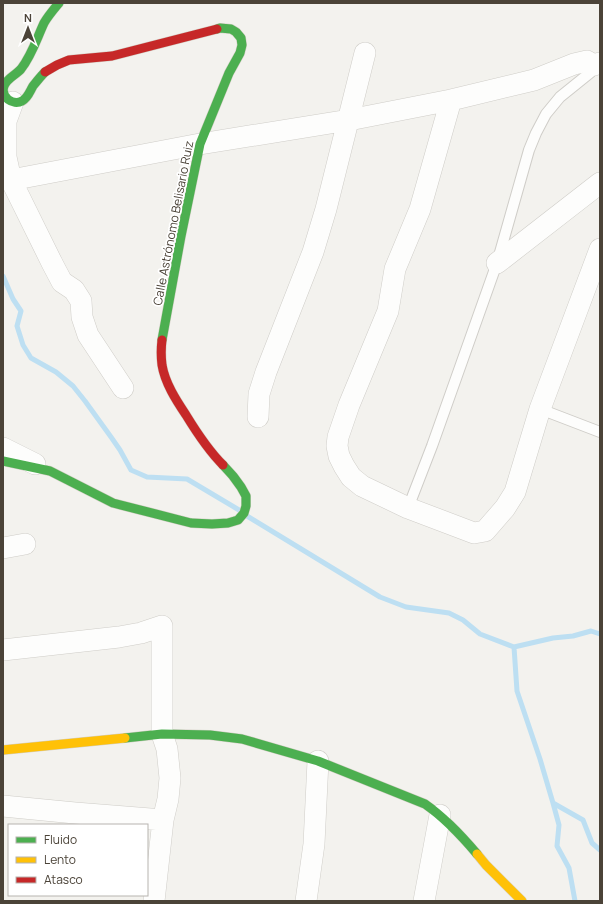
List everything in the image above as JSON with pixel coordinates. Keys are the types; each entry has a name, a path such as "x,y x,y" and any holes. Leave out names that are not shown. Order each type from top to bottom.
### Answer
{"street":[{"path":"59,3 45,21 31,54 20,70 4,85 3,91 6,98 13,102 6,121 6,157 11,180 52,263 62,282 74,290 81,301 82,317 88,335 123,388"},
{"name":"Calle Astrónomo Belisario Ruiz","path":"3,461 50,471 113,503 190,523 228,523 238,520 244,513 246,506 246,496 242,487 213,455 174,397 166,380 162,366 161,354 181,236 200,144 229,73 240,53 242,45 241,38 231,29 220,28 112,56 70,60 56,65 45,72 22,101 13,102"},
{"path":"258,417 259,394 266,372 313,252 326,209 366,53"},
{"path":"11,180 200,144 349,120 451,100 534,80 574,64 587,61 597,64"},
{"path":"451,100 420,209 395,269 388,311 349,405 338,437 337,446 339,456 352,477 362,486 408,508 474,533 485,531 505,508 515,492 540,409 595,275 600,249"},
{"path":"497,263 600,183"},
{"path":"3,448 50,471"},
{"path":"3,548 25,544"},
{"path":"3,650 119,637 141,633 162,626 162,734 166,749 170,778 168,799 163,820 154,901"},
{"path":"3,750 162,734 210,734 242,739 318,761 425,804 440,815 463,837 486,865 522,901"},
{"path":"306,901 314,844 318,761"},
{"path":"3,806 163,820"},
{"path":"424,901 440,815"}],"lane":[{"path":"408,508 432,446 497,263 529,150 536,132 546,114 560,97 591,72 597,64"},
{"path":"540,409 600,432"}],"waterway":[{"path":"3,276 13,299 21,311 17,326 23,345 31,358 56,372 73,386 120,450 131,470 147,477 187,479 239,510"},
{"path":"247,516 380,597 406,607 449,613 463,620 480,634 514,647 553,638 573,636 591,631 600,634"},
{"path":"514,647 517,691 553,803 583,820 592,843 600,850"},
{"path":"553,803 559,825 557,846 569,868 575,901"}],"traffic: fast":[{"path":"45,72 24,100 18,102 11,101 8,100 4,94 3,90 5,83 25,64 44,23 59,3"},
{"path":"162,340 200,144 229,73 240,53 242,45 241,38 236,32 231,29 217,29"},
{"path":"3,461 50,471 113,503 191,523 212,524 228,523 238,520 244,513 246,506 246,496 241,487 223,465"},
{"path":"125,738 162,734 210,735 242,739 318,761 425,804 452,827 477,854"}],"traffic: slow":[{"path":"3,750 125,738"},
{"path":"477,854 522,901"}],"traffic: jam":[{"path":"45,72 69,60 112,56 217,29"},
{"path":"162,340 162,365 168,385 199,435 223,465"}]}
